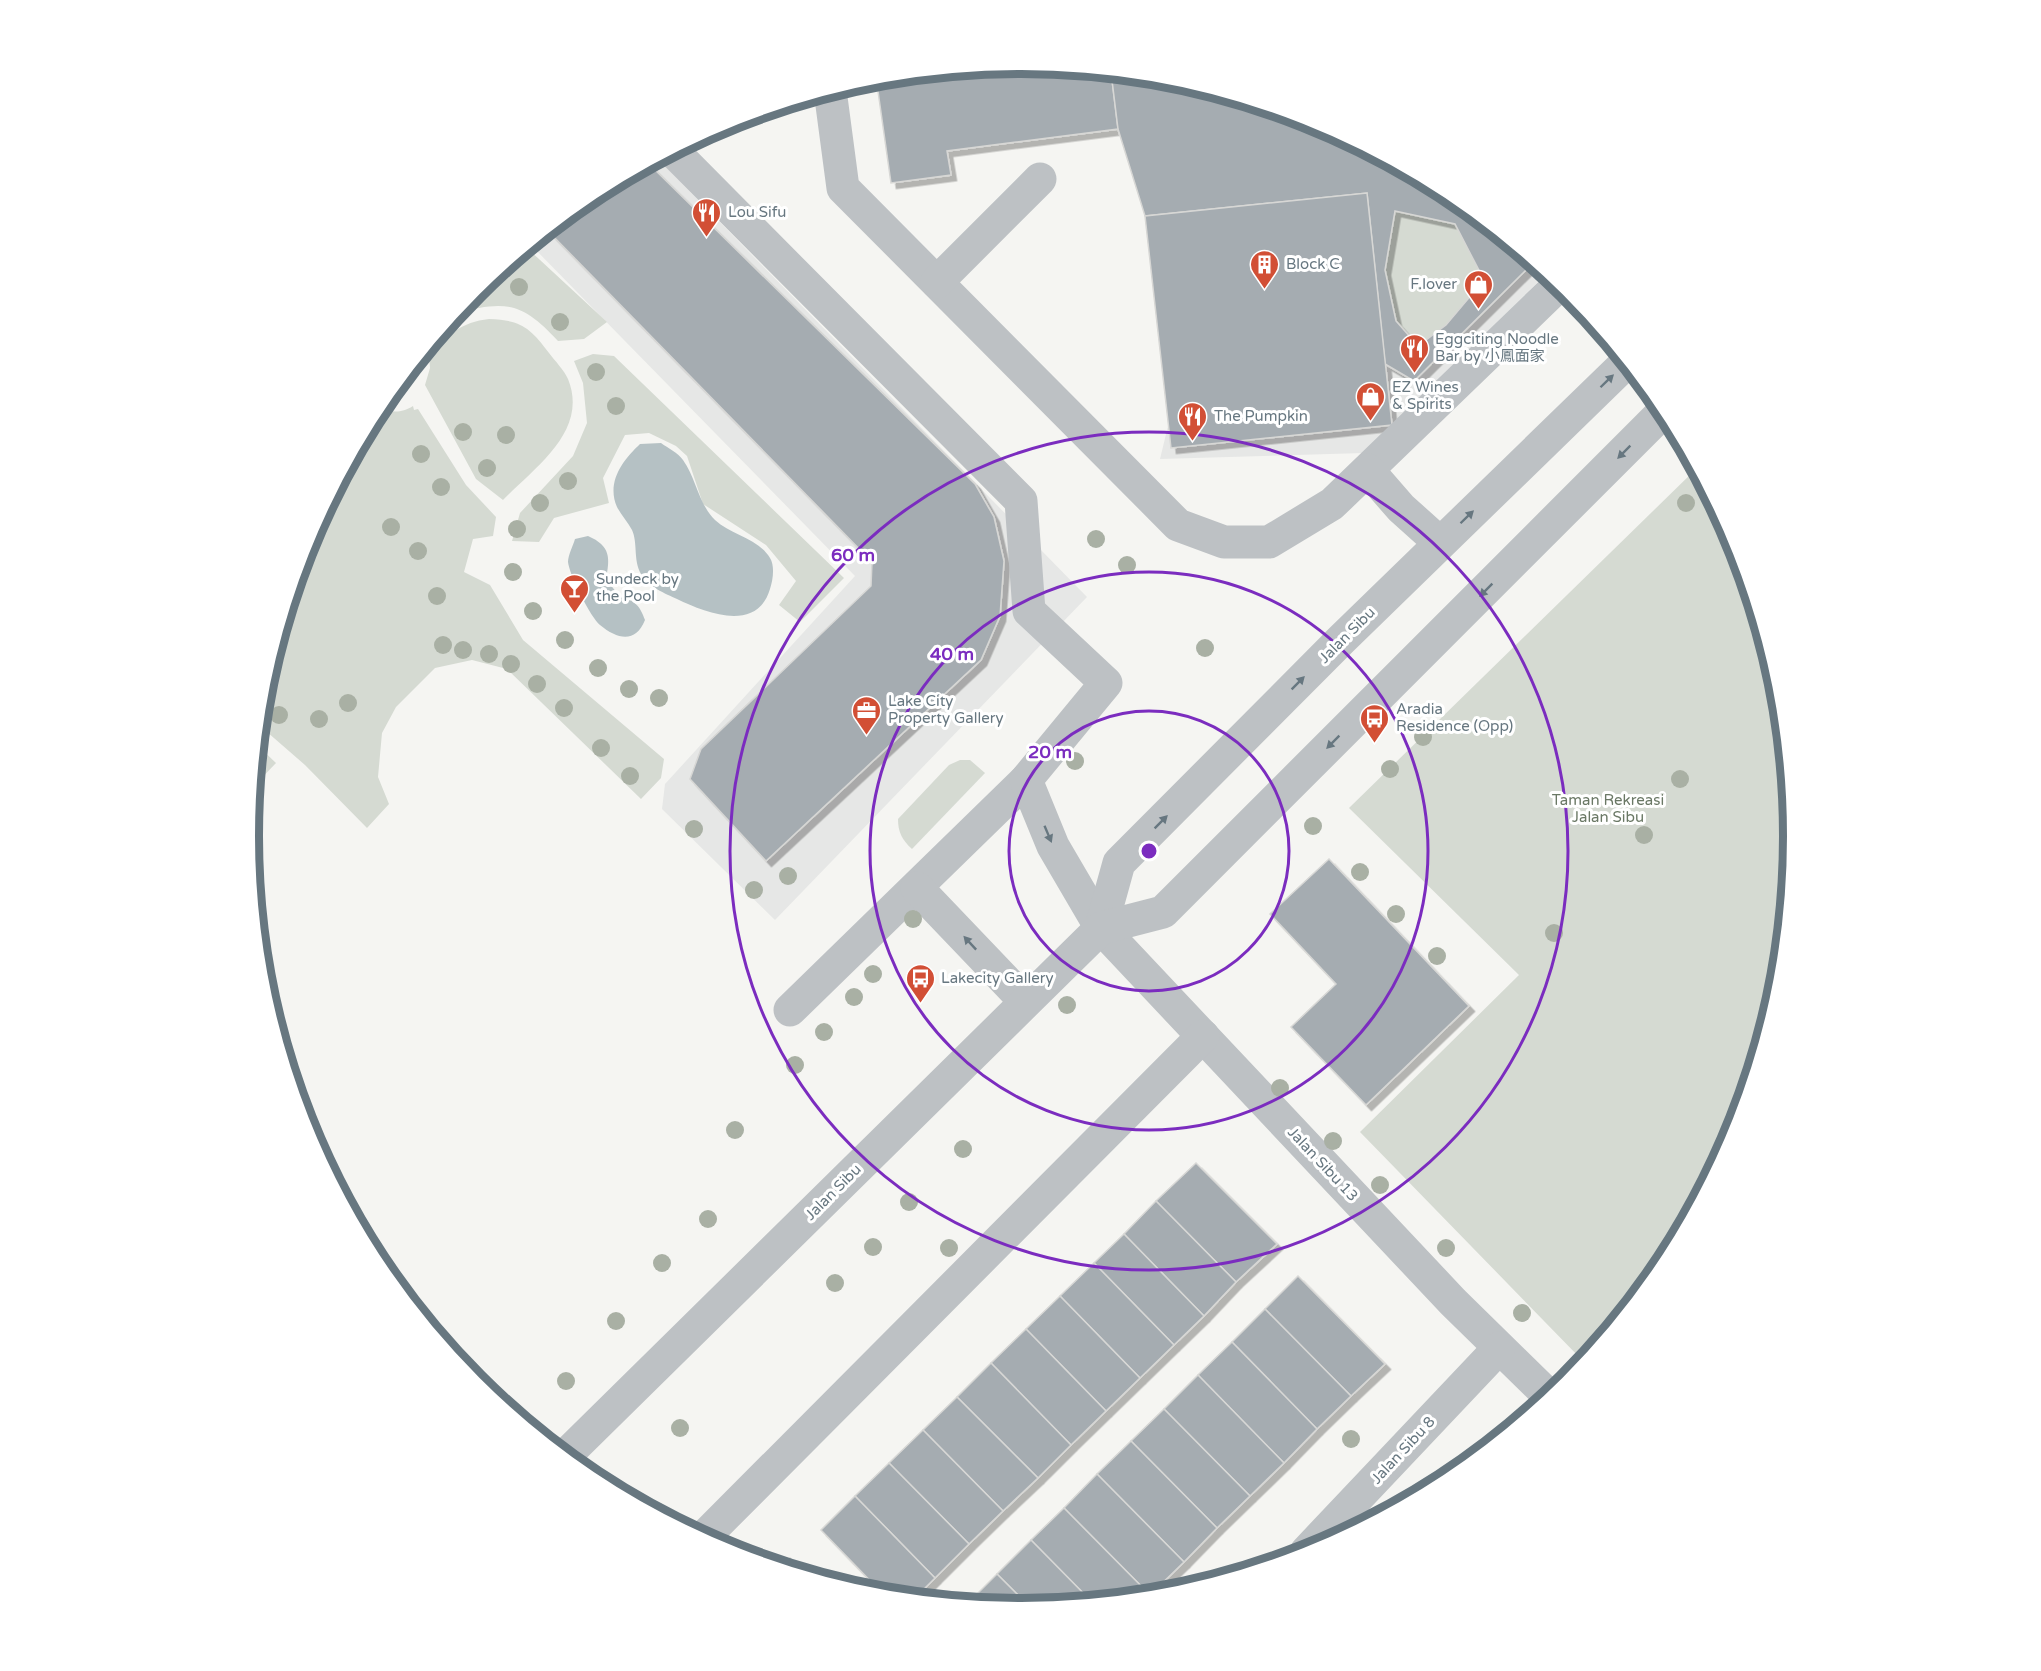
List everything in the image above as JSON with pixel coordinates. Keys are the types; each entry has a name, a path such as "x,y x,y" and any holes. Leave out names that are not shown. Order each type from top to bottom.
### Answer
{"street":[{"path":"831,97 843,188 1178,525 1224,542 1269,542 1332,504 1553,291"},
{"path":"677,155 1021,501 1029,611 1106,683 1026,780 918,888 790,1010"},
{"path":"937,282 1040,179"},
{"name":"Jalan Sibu","path":"1101,928 1119,863 1440,543 1621,368"},
{"name":"Jalan Sibu","path":"571,1450 1101,928 1163,912 1657,418"},
{"path":"1368,470 1401,508 1440,543"},
{"name":"Jalan Sibu 13","path":"1026,780 1053,846 1101,928 1499,1348 1542,1390"},
{"path":"918,888 1025,1001"},
{"path":"710,1531 1203,1036"},
{"name":"Jalan Sibu 8","path":"1323,1534 1499,1348"}],"shaded area":[{"path":"662,163 1087,597 775,920 662,809 665,784 855,576 535,249 597,202"},
{"path":"1481,229 1540,279 1364,453 1160,459 1175,397"},
{"path":"661,443 683,460 705,506 715,520 752,541 770,558 773,573 770,589 763,603 754,611 730,616 702,610 657,589 641,574 637,563 634,535 614,498 615,480 622,464 640,444"},
{"path":"588,536 605,548 608,559 606,579 620,597 633,602 643,615 645,620 637,633 632,636 613,634 600,625 591,614 576,585 569,568 569,556 575,539"}],"green space":[{"path":"1395,211 1455,224 1484,280 1446,325 1418,346 1396,321 1385,270"},
{"path":"531,252 607,322 584,339 558,341 523,311 500,306 470,310"},
{"path":"489,319 509,321 530,331 564,372 573,398 571,415 555,447 503,500 476,479 425,385 430,368 429,356 438,345 463,326"},
{"path":"593,354 614,356 844,578 800,622 779,605 796,581 766,545 703,504 687,456 676,446 649,433 625,435 603,478 609,503 554,518 539,542 512,541 520,513 573,456 587,423 583,383 574,361"},
{"path":"413,406 414,410 418,409 466,485 496,517 493,536 473,539 464,572 490,585 523,640 664,759 661,778 641,799 507,669 472,660 435,668 396,707 382,733 378,777 389,804 367,828 305,765 266,731 284,638 317,544 337,498 387,412 404,410"},
{"name":"Taman Rekreasi Jalan Sibu","path":"1691,474 1704,498 1742,591 1757,638 1768,687 1776,736 1783,836 1776,935 1757,1033 1742,1080 1704,1173 1654,1259 1625,1299 1577,1355 1360,1132 1519,975 1349,808"},
{"path":"263,751 276,763 261,779"},
{"path":"960,760 970,760 985,773 912,849 901,836 898,819 949,765"}],"building":[{"path":"971,75 1070,75 1112,79 1118,129 947,151 951,175 891,183 877,87"},
{"path":"1112,79 1169,88 1218,99 1265,114 1358,152 1444,202 1484,231 1528,268 1414,381 1385,364 1367,193 1145,216 1118,129","holes":["1395,211 1455,224 1484,280 1446,325 1418,346 1396,321 1385,270"]},
{"path":"653,168 975,484 994,517 1004,561 1000,616 981,660 766,861 690,779 701,749 871,586 872,562 552,235 597,202"},
{"name":"Block C","path":"1367,193 1392,425 1171,448 1145,216"},
{"path":"1329,859 1469,1006 1366,1105 1291,1027 1336,984 1270,914"},
{"path":"1196,1163 1277,1244 1236,1282 1156,1201"},
{"path":"1156,1201 1236,1282 1204,1316 1124,1234"},
{"path":"1124,1234 1204,1316 1174,1345 1094,1263"},
{"path":"1094,1263 1174,1345 1140,1378 1060,1296"},
{"path":"1298,1276 1385,1364 1351,1396 1265,1309"},
{"path":"1060,1296 1140,1378 1106,1411 1026,1329"},
{"path":"1265,1309 1351,1396 1317,1429 1232,1342"},
{"path":"1026,1329 1106,1411 1071,1445 991,1363"},
{"path":"1232,1342 1317,1429 1284,1463 1198,1375"},
{"path":"991,1363 1071,1445 1038,1478 957,1397"},
{"path":"1198,1375 1284,1463 1250,1496 1164,1409"},
{"path":"957,1397 1038,1478 1003,1511 923,1430"},
{"path":"1164,1409 1250,1496 1217,1528 1131,1441"},
{"path":"923,1430 1003,1511 969,1544 889,1463"},
{"path":"1131,1441 1217,1528 1184,1562 1097,1474"},
{"path":"889,1463 969,1544 935,1578 855,1496"},
{"path":"1097,1474 1184,1562 1161,1584 1142,1587 1064,1508"},
{"path":"855,1496 935,1578 922,1591 872,1583 821,1530"},
{"path":"1064,1508 1142,1587 1085,1595 1031,1540"},
{"path":"1031,1540 1085,1595 1021,1598 997,1574"},
{"path":"997,1574 1021,1598 1020,1598 975,1596"}],"place":[{"name":"Lou Sifu","path":"707,238"},
{"name":"Block C","path":"1265,290"},
{"name":"F.lover","path":"1478,310"},
{"name":"Eggciting Noodle Bar by 小鳳面家","path":"1414,374"},
{"name":"EZ Wines & Spirits","path":"1371,422"},
{"name":"The Pumpkin","path":"1193,442"},
{"name":"Sundeck by the Pool","path":"575,614"},
{"name":"Lake City Property Gallery","path":"867,736"},
{"name":"Aradia Residence (Opp)","path":"1375,744"},
{"name":"Lakecity Gallery","path":"920,1004"}]}
